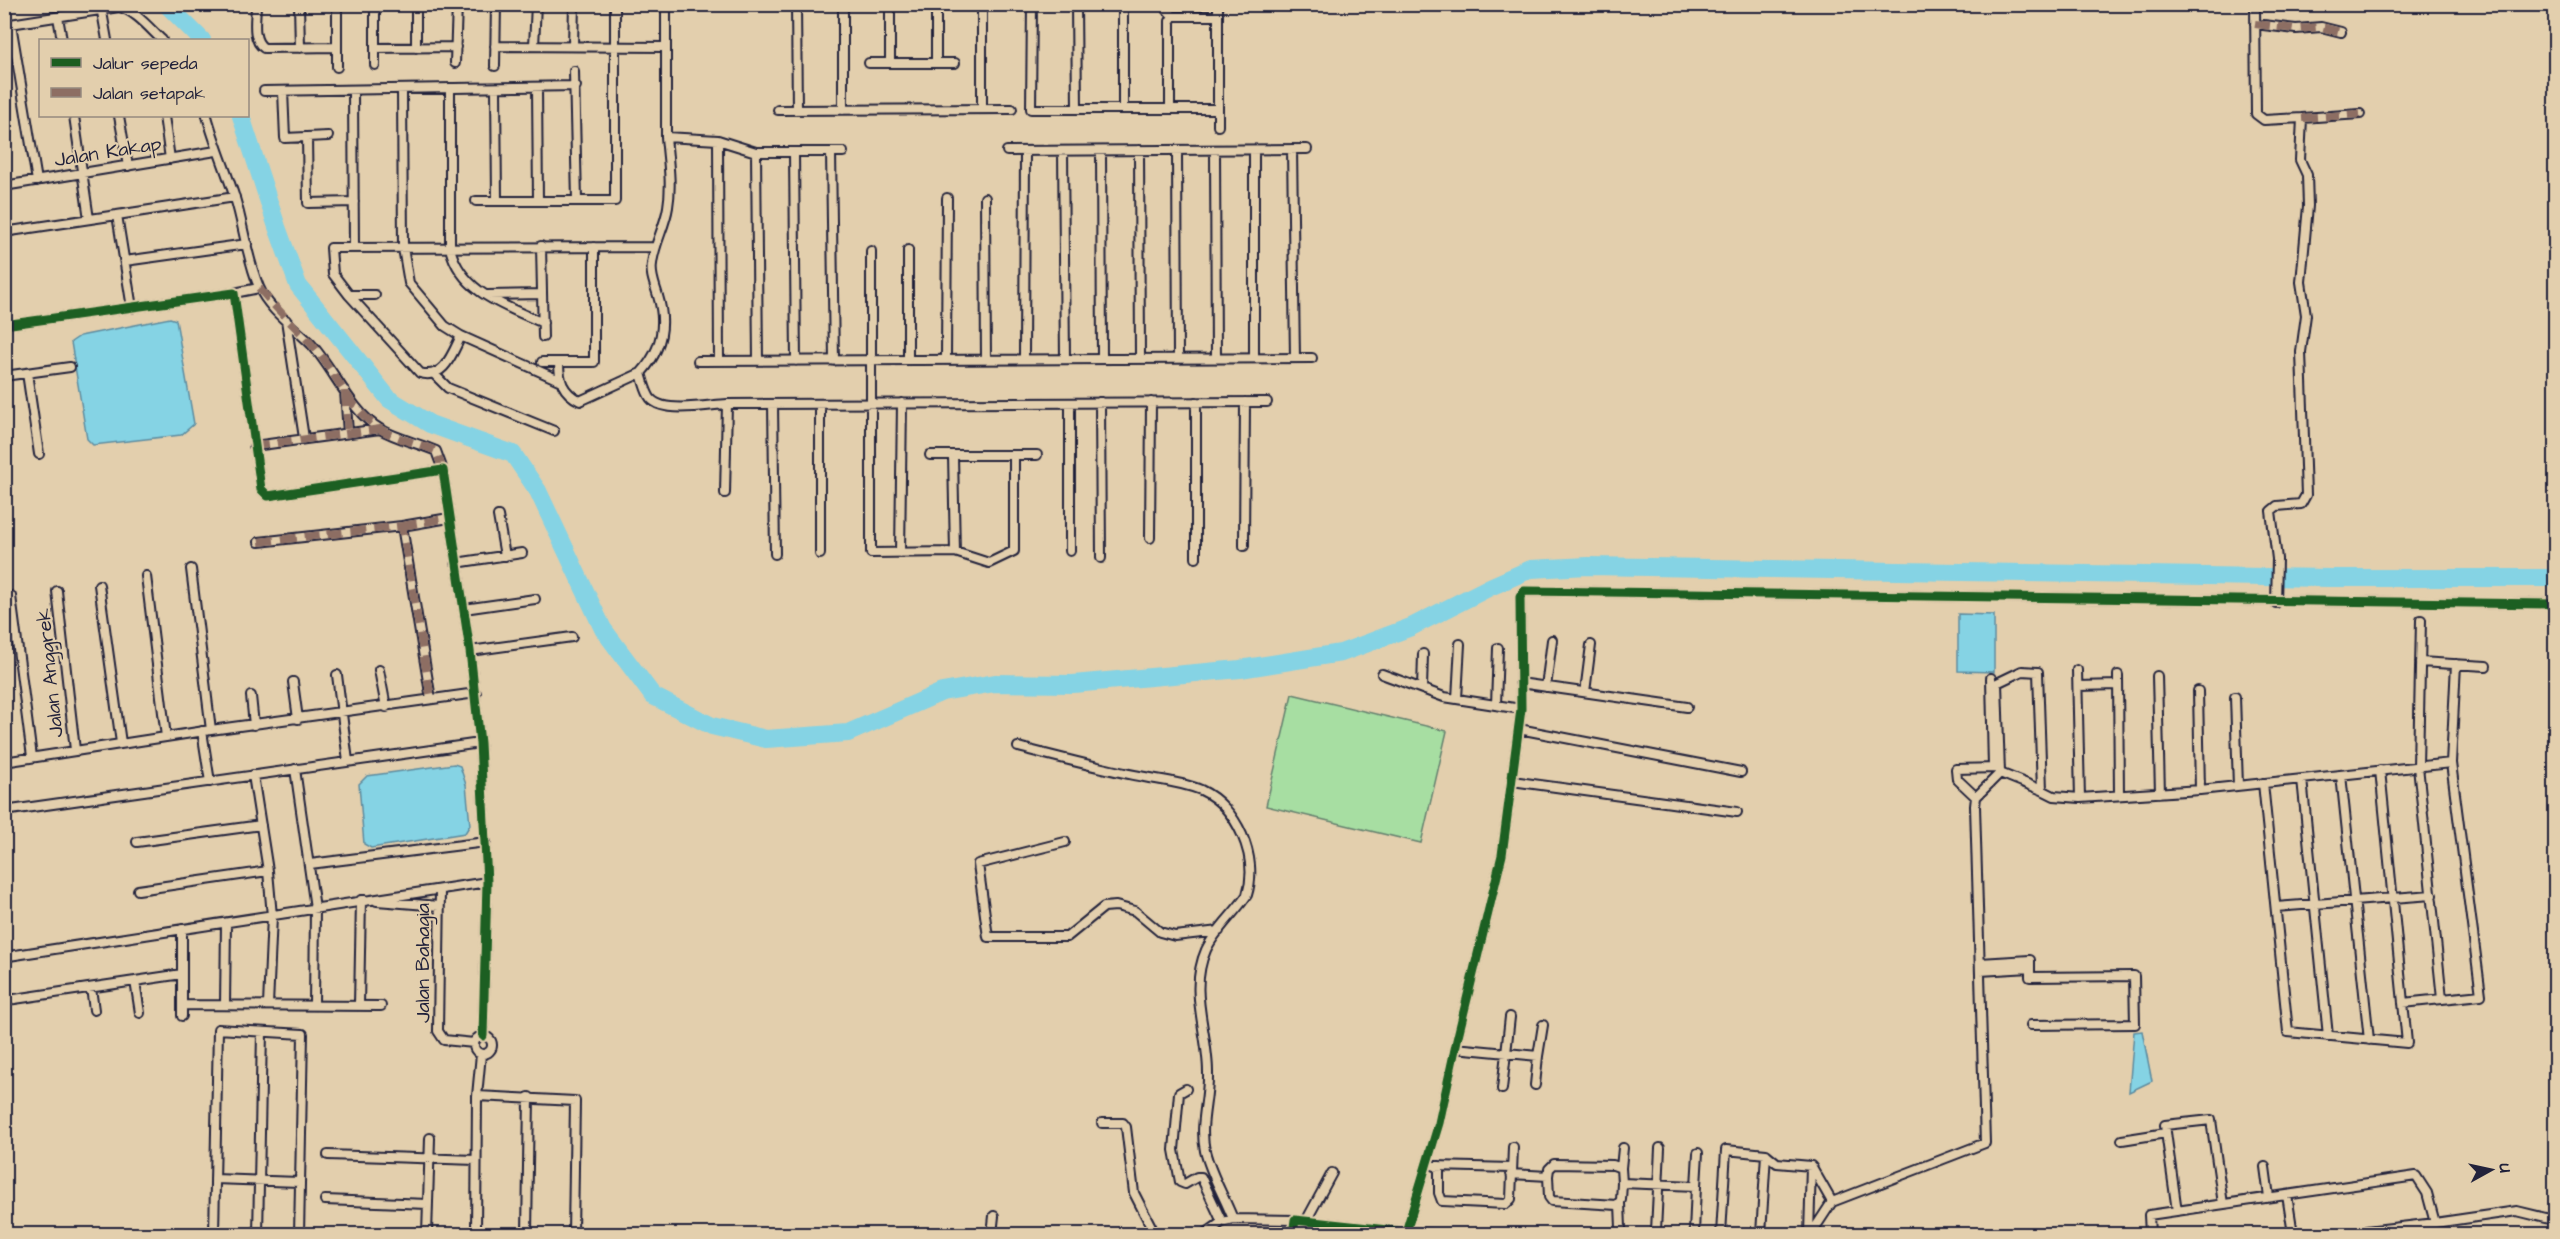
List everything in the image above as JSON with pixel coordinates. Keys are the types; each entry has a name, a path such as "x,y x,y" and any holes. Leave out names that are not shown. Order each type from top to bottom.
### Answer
{"street":[{"path":"256,4 256,39 264,48 337,47"},
{"path":"299,4 300,48"},
{"path":"337,4 337,67"},
{"path":"375,4 375,65"},
{"path":"416,4 416,48"},
{"path":"455,63 457,4"},
{"path":"495,66 496,4"},
{"path":"534,46 536,4"},
{"path":"573,46 574,4"},
{"path":"476,201 615,201 615,4"},
{"path":"559,362 559,380 565,390 580,401 641,373 660,346 662,310 651,267 669,205 666,137 666,4"},
{"path":"796,4 796,110"},
{"path":"843,4 843,110"},
{"path":"890,4 890,63"},
{"path":"936,4 936,63"},
{"path":"982,4 982,109"},
{"path":"1032,4 1031,109 1218,109"},
{"path":"1077,4 1077,109"},
{"path":"1123,4 1123,109"},
{"path":"1162,4 1173,16 1218,16"},
{"path":"1218,4 1218,126"},
{"path":"2255,4 2257,117 2264,120 2360,114"},
{"path":"37,181 8,25 102,12 119,7 127,9 161,39"},
{"path":"102,12 107,39"},
{"path":"1170,109 1170,21 1173,16"},
{"path":"58,17 62,39"},
{"path":"2255,24 2296,29 2321,27 2342,32"},
{"path":"152,30 153,39"},
{"path":"495,46 666,47"},
{"path":"375,48 456,47"},
{"path":"869,63 955,63"},
{"path":"574,71 577,201"},
{"path":"264,91 576,86"},
{"path":"537,87 538,201"},
{"path":"450,88 450,248 458,267 482,295 543,322"},
{"path":"496,88 497,201"},
{"path":"402,89 403,248 409,283 445,326 461,336 559,380"},
{"path":"283,90 285,138 328,136"},
{"path":"353,90 354,248"},
{"path":"778,110 1012,109"},
{"path":"74,117 89,219"},
{"path":"119,117 128,166"},
{"path":"164,117 170,159"},
{"path":"207,117 216,151 235,197 259,288 286,320 312,345 345,391 380,429 436,451 443,470 476,693 480,743 487,882 483,1036"},
{"path":"2276,603 2277,559 2271,511 2277,506 2301,504 2306,495 2301,352 2306,320 2301,282 2308,206 2307,174 2300,160 2302,118"},
{"path":"307,137 308,203 354,202"},
{"path":"666,137 718,140 756,152 843,152"},
{"path":"718,140 719,360"},
{"path":"1292,149 1294,358"},
{"path":"1007,151 1307,149"},
{"path":"1101,150 1102,358"},
{"path":"1139,150 1140,358"},
{"path":"1177,150 1178,358"},
{"path":"1215,150 1216,358"},
{"path":"1254,150 1254,358"},
{"name":"Jalan Kakap","path":"4,186 216,151"},
{"path":"1024,359 1025,151"},
{"path":"1063,151 1065,358"},
{"path":"756,152 758,360"},
{"path":"794,152 796,361"},
{"path":"831,152 834,361"},
{"path":"4,232 235,197"},
{"path":"946,198 946,360"},
{"path":"985,198 986,359"},
{"path":"117,215 132,308"},
{"path":"125,261 247,244"},
{"path":"541,246 543,337"},
{"path":"542,362 594,362 594,247"},
{"path":"554,431 448,388 434,374 420,373 349,295 333,274 332,248 655,247"},
{"path":"908,250 908,360"},
{"path":"871,251 871,553 955,552 989,563 1014,551 1014,455"},
{"path":"4,325 259,288"},
{"path":"234,293 261,489 268,495 443,470"},
{"path":"482,295 542,294"},
{"path":"349,295 375,295"},
{"path":"286,320 304,438"},
{"path":"434,374 448,362 461,336"},
{"path":"698,361 1312,358"},
{"path":"4,376 70,367"},
{"path":"27,373 39,454"},
{"path":"641,373 649,397 658,405 670,408 726,404 1267,402"},
{"path":"345,391 348,433"},
{"path":"1100,402 1101,558"},
{"path":"1150,538 1151,402"},
{"path":"1196,402 1196,558"},
{"path":"1244,546 1245,402"},
{"path":"900,553 902,403"},
{"path":"1070,403 1070,550"},
{"path":"725,493 726,404"},
{"path":"773,404 775,554"},
{"path":"820,404 820,554"},
{"path":"254,446 380,429"},
{"path":"930,454 1037,455"},
{"path":"953,455 955,552"},
{"path":"498,516 505,556"},
{"path":"259,542 402,526 449,518"},
{"path":"402,526 431,699"},
{"path":"456,563 522,553"},
{"path":"191,569 212,730"},
{"path":"146,576 166,737"},
{"path":"99,585 121,743"},
{"name":"Jalan Anggrek","path":"57,591 75,750"},
{"path":"1406,1232 1439,1123 1502,855 1521,709 1520,597 1524,591 2276,603 2556,604"},
{"path":"11,596 32,757"},
{"path":"464,609 535,598"},
{"path":"2421,620 2418,766 2442,999"},
{"path":"470,651 572,637"},
{"path":"1546,687 1552,640"},
{"path":"1457,699 1460,644"},
{"path":"1585,692 1591,645"},
{"path":"1496,705 1498,648"},
{"path":"1422,689 1423,654"},
{"path":"2420,662 2486,666"},
{"path":"2403,1003 2481,994 2451,763 2456,664"},
{"path":"379,670 386,707"},
{"path":"2077,670 2080,798"},
{"path":"1810,1234 1832,1202 1985,1143 1976,797 1998,770 1997,683 2022,671 2038,672 2042,789"},
{"path":"1382,674 1457,699 1521,709"},
{"path":"337,675 348,761"},
{"path":"2118,675 2119,795"},
{"path":"2157,676 2160,793"},
{"path":"1991,678 1998,770"},
{"path":"293,682 298,718"},
{"path":"1520,683 1687,707"},
{"path":"2078,686 2118,685"},
{"path":"2198,691 2200,790"},
{"path":"4,762 202,731 476,693"},
{"path":"251,696 254,725"},
{"path":"2235,697 2238,786"},
{"path":"1519,729 1741,772"},
{"path":"202,731 210,782"},
{"path":"4,811 480,743"},
{"path":"1018,747 1133,775 1168,780 1202,791 1226,809 1244,836 1250,863 1251,884 1247,896 1206,950 1197,982 1208,1065 1202,1122 1205,1150 1233,1219"},
{"path":"1976,797 1956,779 1956,770 1998,770 2054,796 2080,798 2200,790 2451,763"},
{"path":"295,769 315,908 314,1005"},
{"path":"2263,783 2288,1032 2407,1043 2380,770"},
{"path":"253,775 268,871 272,916 268,1005"},
{"path":"2341,775 2369,1040"},
{"path":"2302,779 2328,1036"},
{"path":"1512,781 1737,812"},
{"path":"137,842 261,825"},
{"path":"310,864 486,842"},
{"path":"1065,842 978,864 988,937 1067,937 1104,907 1134,911 1161,932 1175,936 1219,931"},
{"path":"138,890 268,871"},
{"path":"9,956 487,882"},
{"name":"Jalan Bahagia","path":"440,890 438,1031 444,1040 474,1043"},
{"path":"2276,907 2432,895"},
{"path":"361,900 439,906"},
{"path":"359,1005 361,900"},
{"path":"225,1005 226,923"},
{"path":"182,929 182,1016"},
{"path":"1980,967 2030,968 2030,977 2134,976 2134,1024 2031,1024"},
{"path":"8,1000 182,974"},
{"path":"135,981 140,1013"},
{"path":"91,988 94,1010"},
{"path":"182,1005 381,1006"},
{"path":"1502,1089 1504,1053 1510,1017"},
{"path":"1534,1085 1543,1025"},
{"path":"214,1234 218,1029 303,1034 299,1234"},
{"path":"258,1234 262,1032"},
{"path":"481,1054 474,1048 474,1043 483,1036"},
{"path":"481,1054 486,1053 492,1046 491,1041 483,1036"},
{"path":"1455,1048 1538,1056"},
{"path":"476,1234 477,1096 481,1054"},
{"path":"1186,1089 1179,1093 1174,1150 1180,1182 1185,1184 1201,1177 1222,1222"},
{"path":"477,1096 575,1101 573,1234"},
{"path":"527,1234 529,1097"},
{"path":"2177,1211 2165,1125 2211,1120 2223,1204"},
{"path":"1102,1123 1123,1123 1126,1127 1131,1182 1147,1223 1155,1234"},
{"path":"2122,1140 2166,1133"},
{"path":"427,1234 429,1138"},
{"path":"1439,1166 1439,1193 1442,1201 1506,1204 1511,1198 1513,1147"},
{"path":"1621,1228 1623,1148"},
{"path":"1656,1231 1660,1148"},
{"path":"1721,1234 1725,1150 1766,1154 1777,1163 1811,1166"},
{"path":"1694,1233 1698,1153"},
{"path":"1761,1234 1766,1154"},
{"path":"328,1155 476,1160"},
{"path":"1620,1203 1552,1201 1549,1197 1548,1176 1549,1169 1554,1164 1613,1165 1622,1168"},
{"path":"1426,1166 1511,1171 1548,1176"},
{"path":"1811,1166 1832,1202"},
{"path":"1810,1234 1811,1166"},
{"path":"2265,1167 2269,1197"},
{"path":"1306,1221 1332,1173"},
{"path":"2150,1234 2148,1215 2416,1176 2427,1193 2435,1223"},
{"path":"215,1179 300,1182"},
{"path":"1622,1183 1696,1186"},
{"path":"2287,1195 2293,1234"},
{"path":"326,1200 428,1204"},
{"path":"2340,1234 2517,1211 2554,1220 2556,1233"},
{"path":"992,1234 994,1216"},
{"path":"1205,1234 1222,1222 1233,1219 1295,1220 1435,1234"},
{"path":"1293,1234 1295,1220"}],"green space":[{"path":"1292,694 1447,731 1421,843 1266,806"}],"water":[{"path":"170,318 176,320 194,424 181,435 93,445 87,439 71,342 80,336"},
{"path":"1958,614 1994,615 1994,672 1958,671"},
{"path":"454,764 460,766 466,785 470,825 465,833 371,848 364,844 359,784 367,776"},
{"path":"2142,1031 2152,1081 2129,1092 2134,1032"}],"waterway":[{"path":"166,4 201,39"},
{"path":"241,117 298,285 389,399 430,424 513,454 538,491 603,629 653,696 712,726 766,739 848,733 942,692 995,683 1073,684 1240,669 1341,653 1411,627 1531,569 1588,566 2332,578 2556,578"}],"marked path":[{"path":"2255,24 2296,29 2321,27 2341,32"},
{"path":"2302,118 2360,114"},
{"path":"259,288 313,346 351,401 369,421 393,436 436,451 443,470"},
{"path":"345,391 348,433"},
{"path":"254,446 380,429"},
{"path":"402,526 449,518"},
{"path":"259,542 402,526 431,699"},
{"path":"1406,1232 1435,1234"}],"cycle path":[{"path":"4,325 234,293 261,489 268,496 443,470 470,651 480,743 487,882 483,1036"},
{"path":"1293,1234 1295,1220 1406,1232 1439,1123 1502,855 1521,709 1520,597 1524,591 2556,604"}]}
